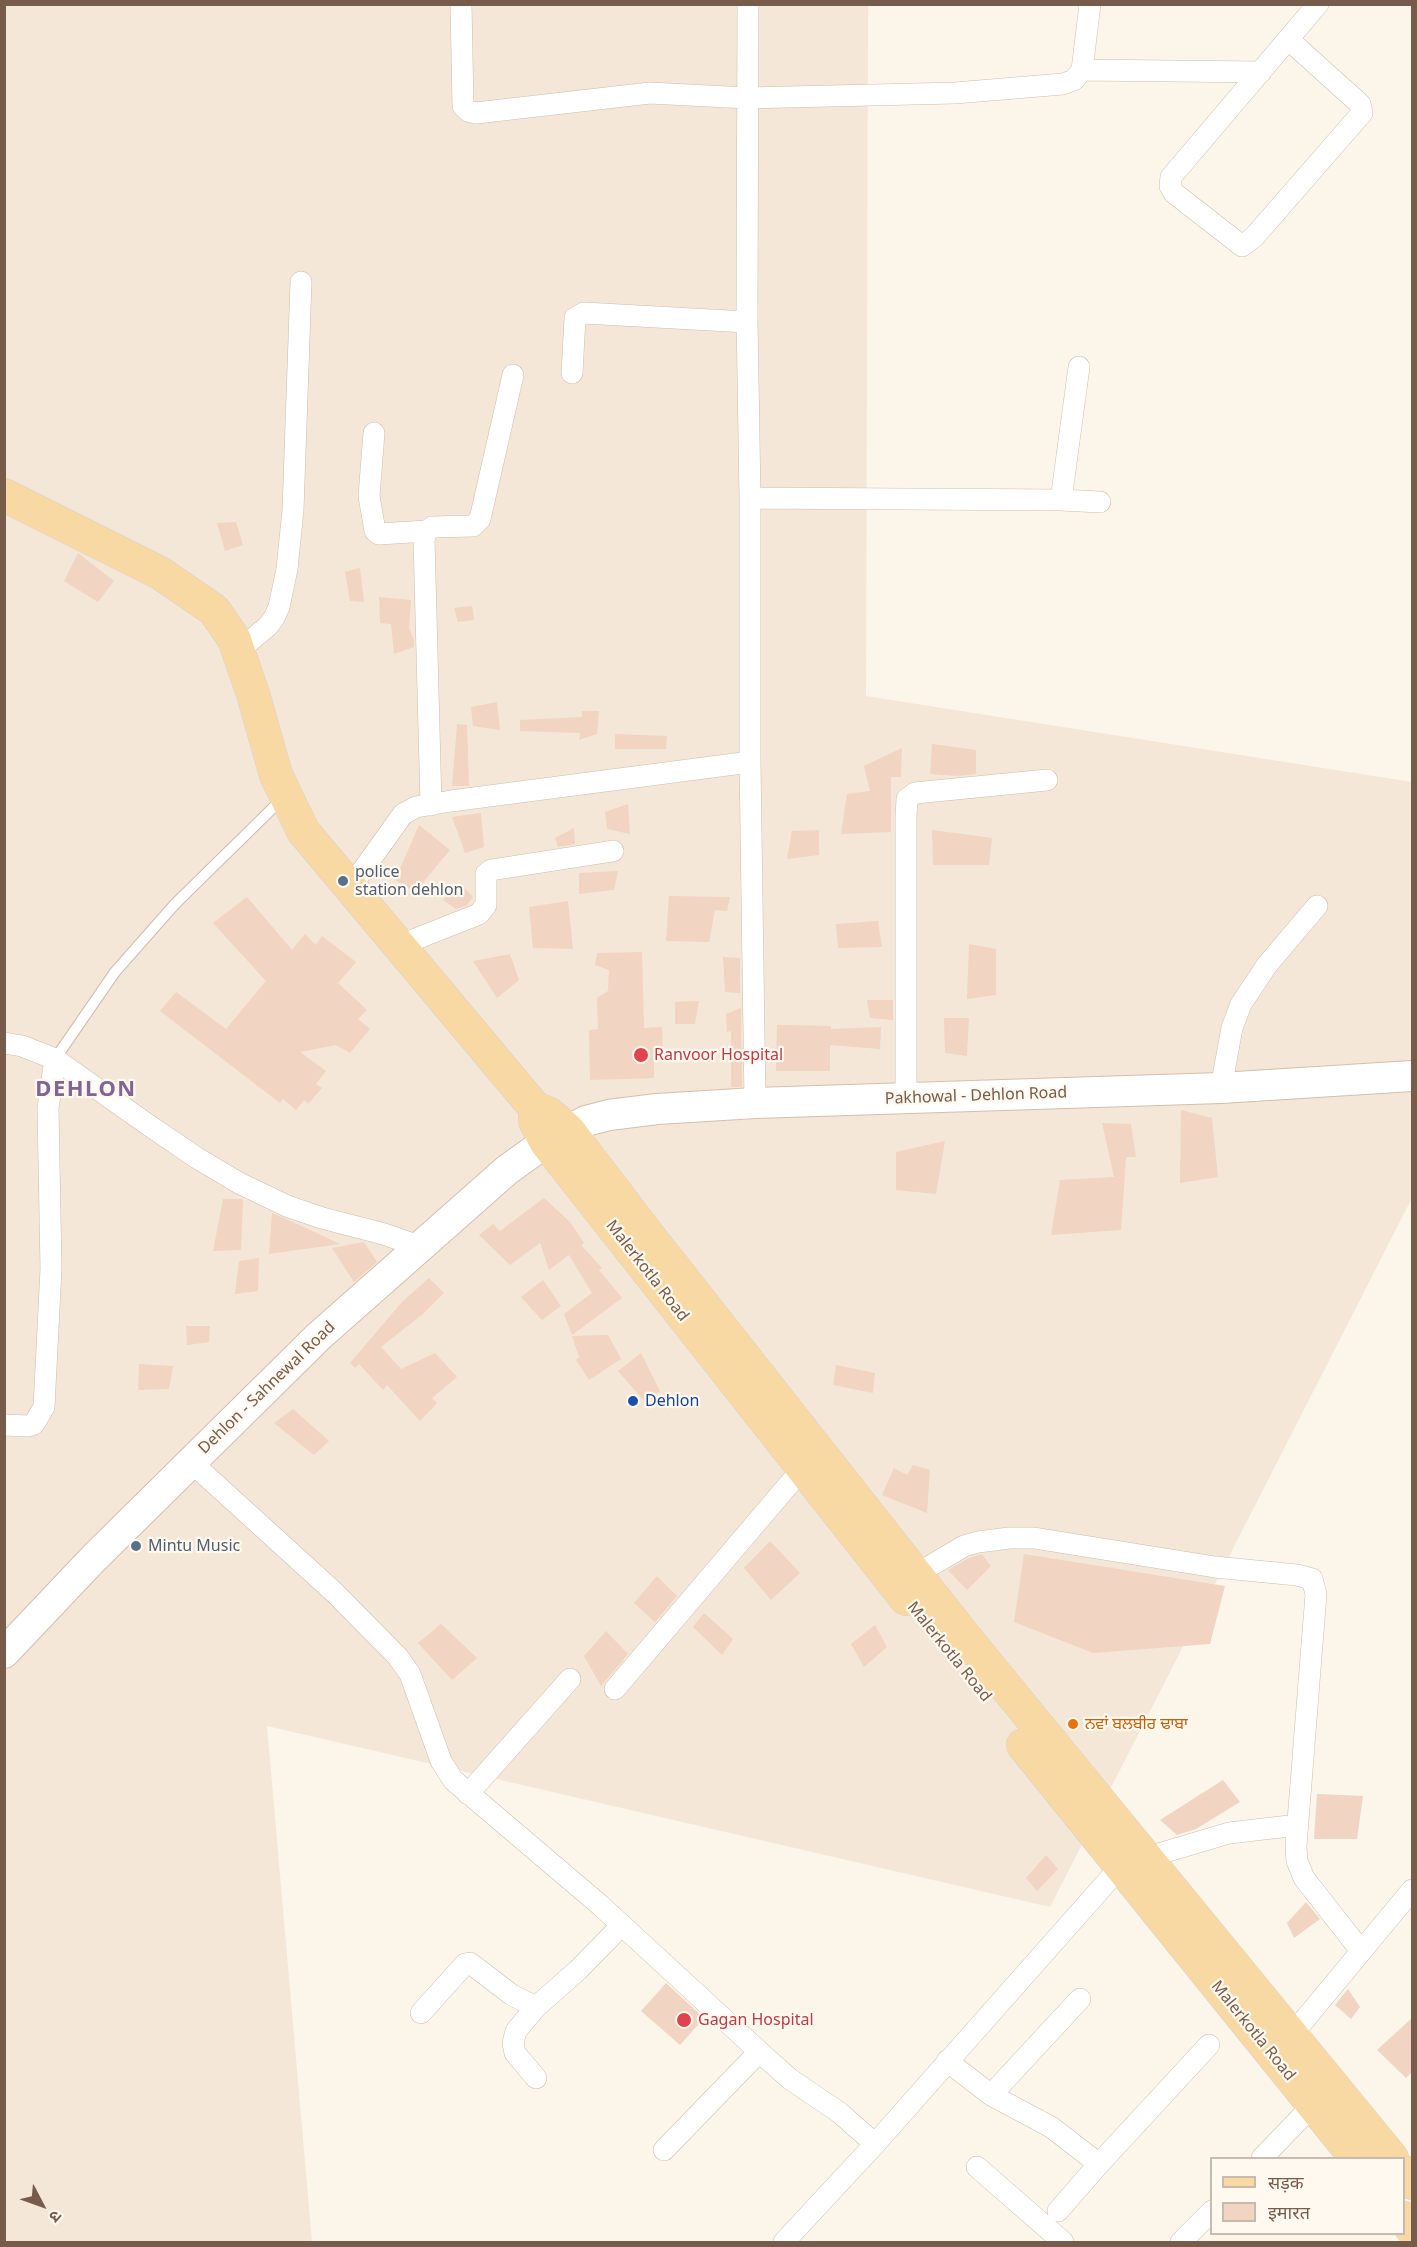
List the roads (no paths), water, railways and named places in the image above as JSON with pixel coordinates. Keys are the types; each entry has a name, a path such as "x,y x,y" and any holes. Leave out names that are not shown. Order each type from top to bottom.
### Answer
{"main road":[{"path":"4,495 160,573 213,610 234,639 276,776 303,831 534,1107 536,1121 557,1136"},
{"name":"Malerkotla Road","path":"557,1136 802,1469 1133,1862 1291,2036 1391,2157"},
{"name":"Malerkotla Road","path":"557,1136 652,1240 915,1575 1133,1862 1313,2105 1355,2157"}],"street":[{"path":"461,4 463,106 472,112 650,93 747,98 955,93 1053,86 1074,80 1082,69 1090,4"},
{"path":"748,4 747,322 750,762 756,1103"},
{"path":"1288,40 1360,104 1362,113 1254,237 1242,246 1174,193 1170,181 1175,172 1318,4"},
{"path":"1082,69 1261,72"},
{"path":"238,651 268,626 274,618 279,607 287,569 293,510 301,282"},
{"path":"572,373 575,318 584,313 747,322"},
{"path":"1061,500 1079,367"},
{"path":"431,805 424,539 427,531 432,527 473,525 480,519 513,375"},
{"path":"374,433 369,496 375,531 379,534 427,531"},
{"path":"750,498 1100,502"},
{"path":"350,888 404,814 416,807 750,762"},
{"path":"906,1098 907,799 915,793 1047,780"},
{"path":"398,946 479,914 486,905 486,874 491,870 613,851"},
{"path":"1221,1088 1232,1028 1241,1004 1267,965 1317,906"},
{"path":"4,1043 22,1046 55,1059 155,1130 239,1183 287,1206 421,1247"},
{"path":"4,1425 34,1424 44,1407 51,1269 48,1108 55,1059"},
{"name":"Pakhowal - Dehlon Road","path":"557,1136 586,1121 609,1115 657,1109 756,1103 1221,1088 1413,1076"},
{"name":"Dehlon - Sahnewal Road","path":"4,1653 94,1558 318,1337 507,1170 557,1136"},
{"path":"191,1462 335,1593 398,1657 410,1674 441,1761 453,1780 622,1925 790,2079 840,2114 875,2144"},
{"path":"615,1689 802,1469"},
{"path":"915,1575 964,1546 1009,1538 1034,1538 1215,1567 1308,1577 1314,1584 1316,1593 1296,1846 1300,1870 1361,1951"},
{"path":"468,1794 570,1679"},
{"path":"784,2242 875,2144 947,2061 1133,1862 1229,1833 1298,1825"},
{"path":"1291,2036 1413,1890"},
{"path":"536,2078 518,2058 513,2043 516,2031 536,2007 578,1970 622,1925"},
{"path":"421,2013 465,1964 470,1963 512,1995 536,2007"},
{"path":"991,2095 1080,1999"},
{"path":"1058,2211 1209,2045"},
{"path":"664,2150 759,2052"},
{"path":"947,2061 991,2095 1051,2127 1100,2164"},
{"path":"1263,2157 1313,2105"},
{"path":"976,2167 1063,2242"},
{"path":"1181,2242 1210,2213"}],"lane":[{"path":"55,1059 115,972 175,904 286,796"}],"place":[{"name":"police station dehlon","path":"343,881"},
{"name":"Ranvoor Hospital","path":"641,1055"},
{"name":"Dehlon","path":"633,1401"},
{"name":"Mintu Music","path":"136,1546"},
{"name":"ਨਵਾਂ ਬਲਬੀਰ ਢਾਬਾ","path":"1073,1724"},
{"name":"Gagan Hospital","path":"684,2020"}],"district":[{"name":"DEHLON","path":"86,1090"}]}
